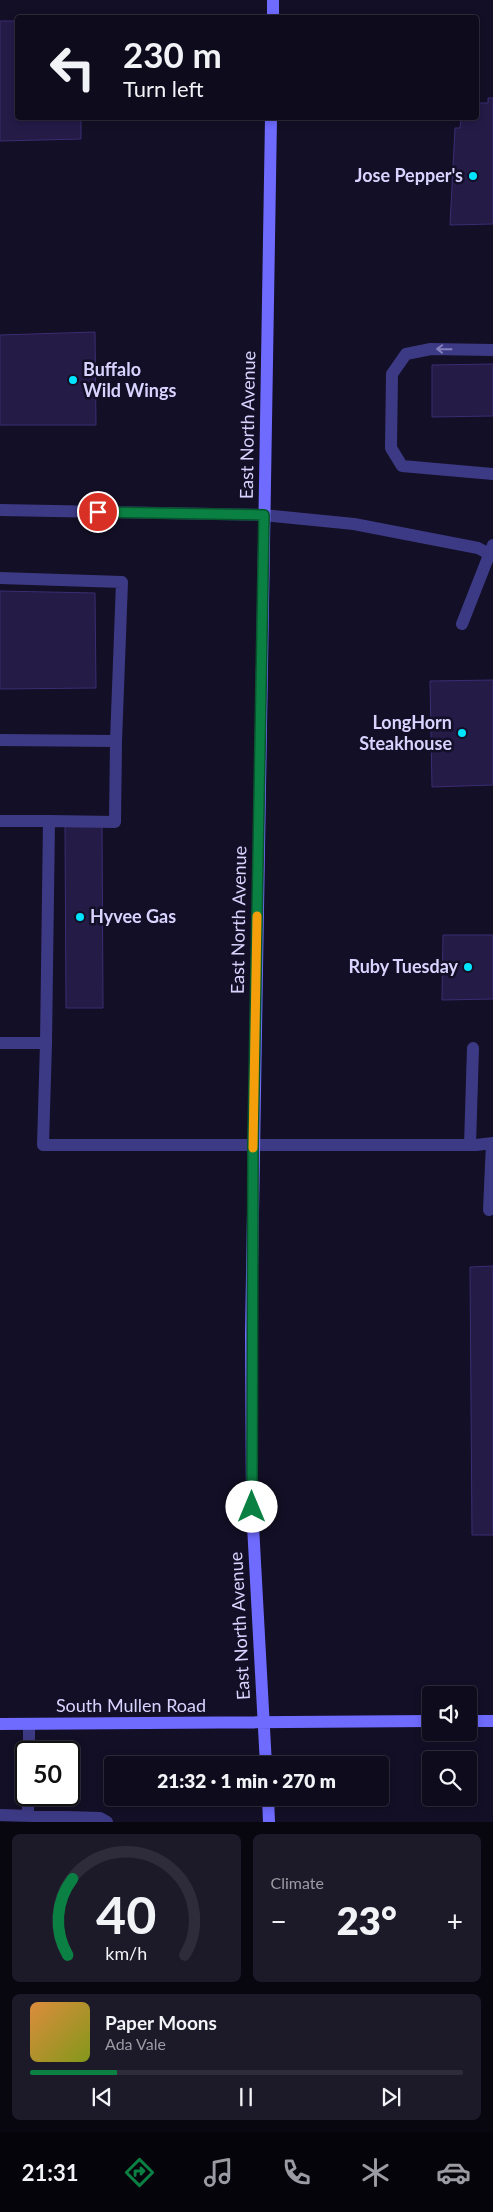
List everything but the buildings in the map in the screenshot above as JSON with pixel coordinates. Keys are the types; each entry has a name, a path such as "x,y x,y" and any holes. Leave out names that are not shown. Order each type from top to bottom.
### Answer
{"main road":[{"path":"273,0 273,15"},
{"name":"East North Avenue","path":"265,1756 252,1507 253,1145 271,120"},
{"name":"South Mullen Road","path":"0,1724 422,1721"},
{"path":"477,1721 493,1721"},
{"path":"268,1806 269,1822"}],"lane":[{"path":"493,350 431,349 406,354 392,374 391,448 402,466 493,474"},
{"path":"0,510 264,515 354,524 492,552 462,624"},
{"path":"0,578 122,582 114,822 0,821"},
{"path":"0,740 116,741"},
{"path":"49,821 43,1145 470,1145 492,1143 489,1210"},
{"path":"0,1043 46,1043"},
{"path":"470,1145 473,1048"},
{"path":"29,1724 29,1741"},
{"path":"0,1815 28,1818 100,1818 107,1822"}],"slow traffic":[{"path":"253,1148 257,916"}],"place":[{"name":"Jose Pepper's","path":"473,176"},
{"name":"Buffalo Wild Wings","path":"73,380"},
{"name":"LongHorn Steakhouse","path":"462,733"},
{"name":"Hyvee Gas","path":"80,917"},
{"name":"Ruby Tuesday","path":"468,967"}],"route":[{"path":"98,512 264,515 253,1145 252,1507"}]}
